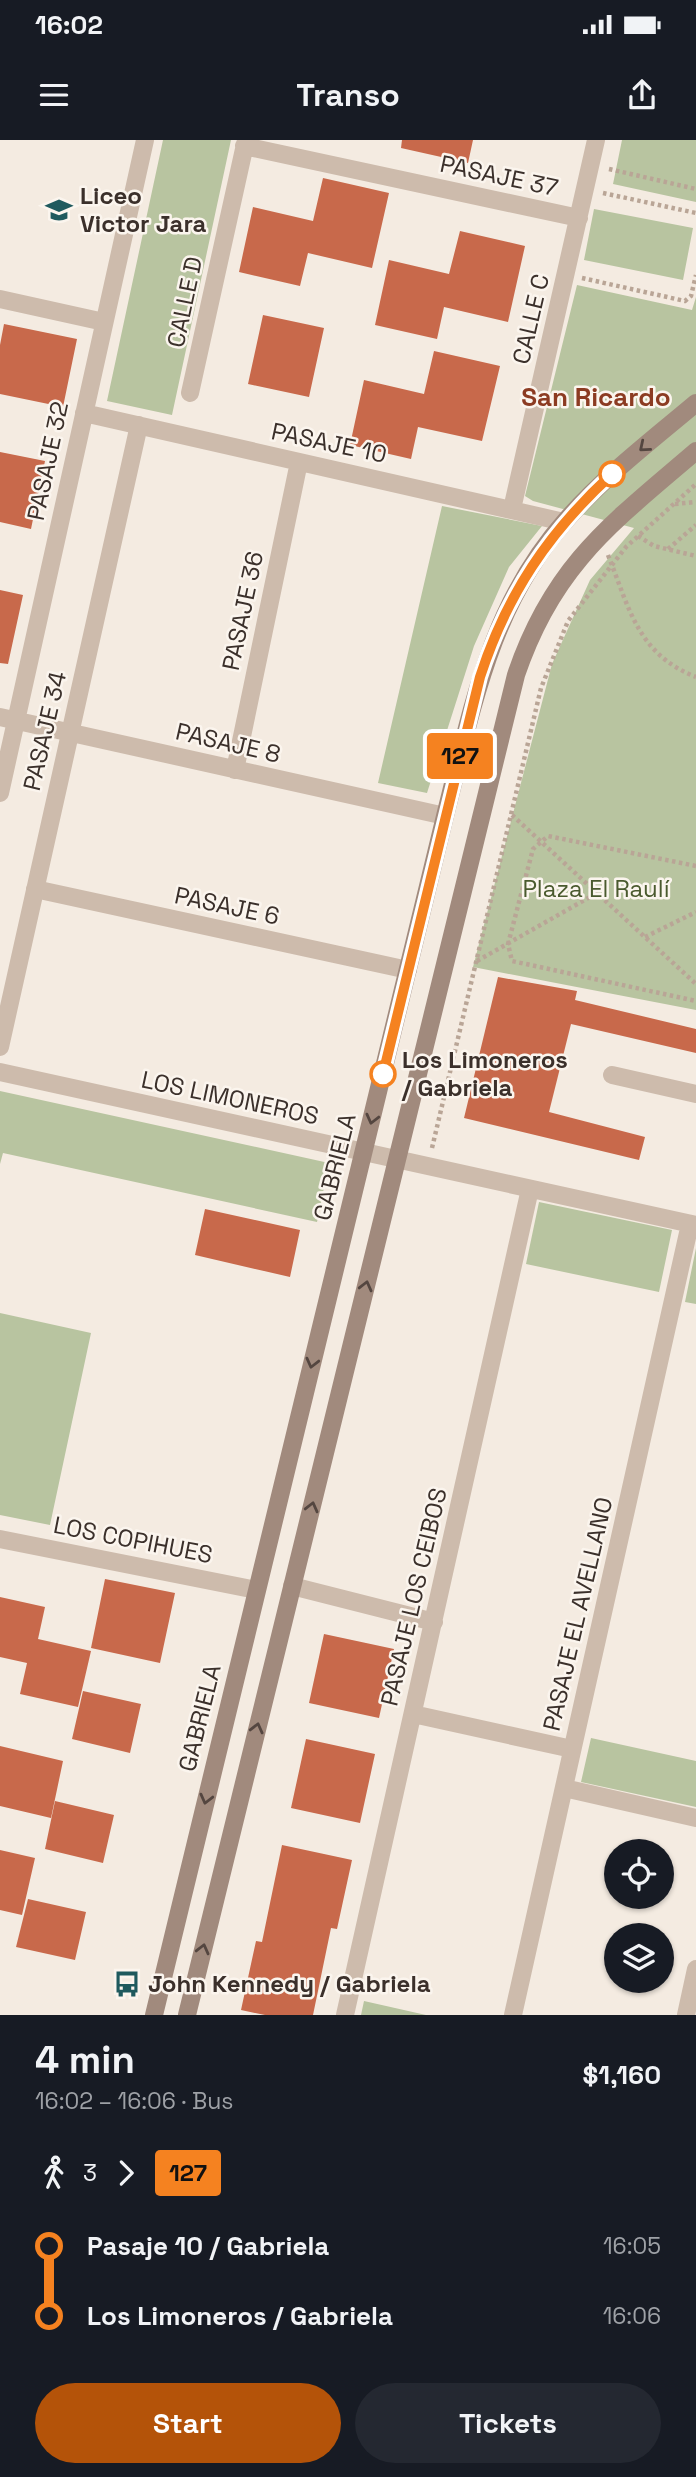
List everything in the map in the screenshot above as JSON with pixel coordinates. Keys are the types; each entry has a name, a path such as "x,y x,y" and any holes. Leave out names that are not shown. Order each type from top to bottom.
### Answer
{"street":[{"name":"PASAJE 32","path":"0,793 8,719 84,413 145,140"},
{"name":"CALLE C","path":"512,509 596,140"},
{"name":"PASAJE 37","path":"245,143 579,218"},
{"name":"CALLE D","path":"190,393 245,143"},
{"path":"0,299 104,321"},
{"name":"GABRIELA","path":"154,2015 445,816 489,650 513,597 545,545 564,522 612,474 696,403"},
{"name":"PASAJE 10","path":"84,413 564,522"},
{"name":"PASAJE 34","path":"0,1047 139,425"},
{"path":"187,2015 516,675 525,648 550,598 582,554 600,534 696,451"},
{"name":"PASAJE 36","path":"235,770 299,462"},
{"name":"PASAJE 8","path":"8,719 445,816"},
{"name":"PASAJE 6","path":"35,889 408,970"},
{"name":"LOS LIMONEROS","path":"0,1072 693,1224"},
{"path":"612,1075 696,1094"},
{"name":"PASAJE LOS CEIBOS","path":"345,2015 530,1189"},
{"name":"PASAJE EL AVELLANO","path":"513,2015 693,1224"},
{"name":"LOS COPIHUES","path":"0,1539 256,1590"},
{"path":"292,1586 434,1622"},
{"path":"413,1714 572,1749"},
{"path":"564,1788 696,1818"},
{"path":"686,2015 696,1969"}],"path":[{"path":"591,165 696,189"},
{"path":"585,189 696,213"},
{"path":"566,275 685,301 691,296 696,275"},
{"path":"428,1166 541,688 568,621 612,564 638,536 696,484"},
{"path":"674,503 696,502"},
{"path":"668,549 696,526"},
{"path":"600,534 623,598 644,640 658,656 696,677"},
{"path":"638,536 654,546 696,555"},
{"path":"511,814 696,984"},
{"path":"696,866 548,836 533,849 508,944 512,961 696,1001"},
{"path":"477,962 597,893"},
{"path":"645,937 696,912"}],"green space":[{"path":"163,140 231,140 172,415 107,401"},
{"path":"622,140 696,140 696,202 613,184"},
{"path":"594,209 693,228 683,280 584,260"},
{"name":"Plaza El Raulí","path":"577,285 692,310 696,297 696,1010 473,967 552,664 590,580 634,528 533,501 525,496"},
{"path":"442,506 542,526 509,567 474,646 427,793 378,783"},
{"path":"0,1091 329,1163 317,1222 3,1153 0,1164"},
{"path":"539,1202 672,1230 659,1292 526,1264"},
{"path":"696,1248 696,1304 685,1302"},
{"path":"0,1313 91,1333 50,1525 0,1515"},
{"path":"591,1738 696,1761 696,1807 581,1782"},
{"path":"364,2001 426,2015 361,2015"}],"building":[{"path":"402,140 473,140 468,163 401,148"},
{"path":"323,178 389,193 372,268 308,253 300,286 239,272 253,207 313,221"},
{"path":"460,231 525,246 508,322 444,307 437,339 375,325 389,260 449,274"},
{"path":"263,315 324,328 309,397 248,384"},
{"path":"4,324 77,339 63,407 0,394 0,345"},
{"path":"434,351 500,366 482,441 418,427 411,459 350,445 364,380 424,394"},
{"path":"0,452 45,461 31,529 0,522"},
{"path":"0,590 23,595 8,664 0,663"},
{"path":"498,977 577,991 575,1000 696,1029 696,1053 571,1024 549,1112 645,1137 639,1160 464,1118"},
{"path":"205,1209 300,1230 290,1277 195,1255"},
{"path":"105,1579 175,1593 160,1663 91,1648"},
{"path":"0,1597 45,1607 38,1639 91,1651 78,1707 20,1694 27,1663 0,1657"},
{"path":"324,1634 394,1649 379,1718 309,1703"},
{"path":"83,1691 141,1704 130,1753 72,1739"},
{"path":"306,1739 375,1754 360,1823 291,1808"},
{"path":"0,1746 63,1761 51,1818 0,1806"},
{"path":"55,1801 114,1815 103,1863 45,1849"},
{"path":"282,1845 352,1860 337,1929 331,1928 313,2015 265,2015 241,2010 256,1941 262,1942"},
{"path":"0,1850 35,1858 22,1915 0,1910"},
{"path":"28,1899 86,1912 75,1960 16,1947"}],"bus line":[{"name":"127","path":"383,1074 445,816 489,650 513,597 545,545 581,503 612,474"}],"place":[{"name":"Liceo Victor Jara","path":"59,210"},
{"name":"Los Limoneros / Gabriela","path":"383,1074"},
{"name":"John Kennedy / Gabriela","path":"127,1984"}],"district":[{"name":"San Ricardo","path":"596,397"}]}
